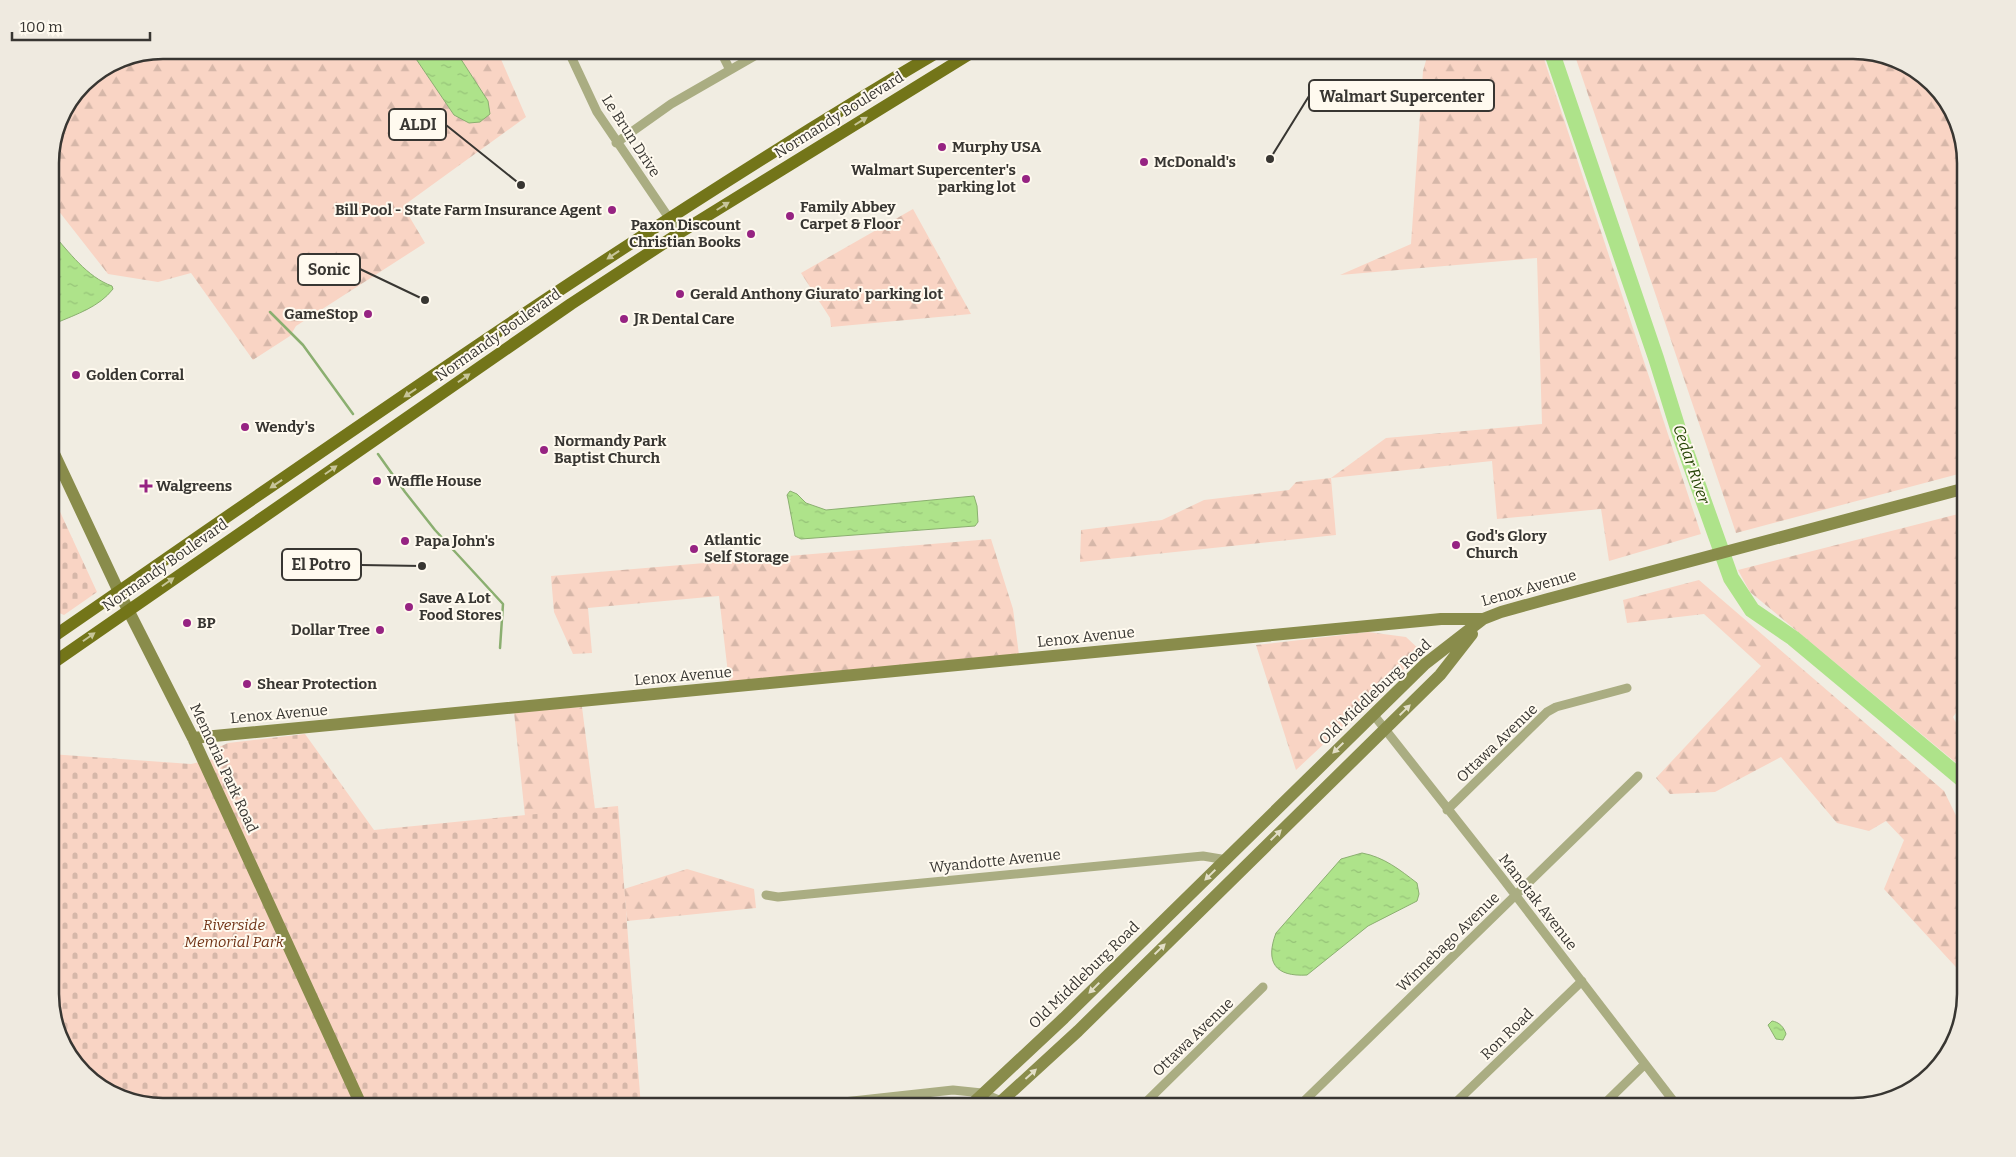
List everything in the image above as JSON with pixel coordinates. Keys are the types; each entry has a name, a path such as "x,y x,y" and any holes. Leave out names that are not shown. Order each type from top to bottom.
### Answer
{"main road":[{"name":"Normandy Boulevard","path":"59,633 668,218 861,97 926,59"},
{"name":"Normandy Boulevard","path":"59,659 128,609 572,304 681,232 961,59"}],"street":[{"name":"Le Brun Drive","path":"572,59 597,112 616,143 668,218 681,232"},
{"path":"724,59 730,70"},
{"path":"616,143 671,104 749,59"},
{"name":"Memorial Park Road","path":"59,464 118,592 194,738 358,1098"},
{"name":"Lenox Avenue","path":"194,738 1431,620 1483,619 1548,598 1957,490"},
{"name":"Old Middleburg Road","path":"978,1098 1064,1018 1425,664 1483,619"},
{"name":"Old Middleburg Road","path":"1005,1098 1078,1031 1246,864 1440,676 1483,619"},
{"name":"Ottawa Avenue","path":"1447,810 1541,719 1556,707 1627,688"},
{"name":"Manotak Avenue","path":"1373,714 1671,1098"},
{"name":"Winnebago Avenue","path":"1307,1098 1638,776"},
{"name":"Wyandotte Avenue","path":"766,895 778,897 1204,856 1226,860"},
{"path":"1226,860 1246,864"},
{"path":"1121,961 1134,974"},
{"name":"Ron Road","path":"1460,1098 1582,981"},
{"name":"Ottawa Avenue","path":"1150,1098 1263,987"},
{"path":"1610,1098 1645,1064"},
{"path":"879,1098 952,1090 982,1094 988,1098"}],"green space":[{"path":"163,59 416,59 454,115 488,101 461,59 501,59 526,117 403,206 425,243 296,326 290,336 253,360 191,273 158,282 108,274 59,211 59,156 62,136 69,117 80,99 105,76 117,69 142,61"},
{"path":"1426,59 1544,59 1701,534 1609,561 1601,509 1497,519 1492,461 1331,478 1386,438 1542,424 1537,258 1340,275 1411,244 1423,71"},
{"path":"1576,59 1853,59 1880,62 1905,73 1927,89 1943,111 1954,136 1957,156 1957,474 1736,533"},
{"path":"913,209 971,314 831,327 830,318 801,273"},
{"path":"1331,478 1336,535 1080,562 1081,530 1162,520 1204,500 1289,490 1296,482"},
{"path":"59,510 97,592 64,615 59,613"},
{"path":"1957,514 1957,711 1953,717 1957,724 1957,764 1750,592 1738,570"},
{"path":"991,539 1013,609 1019,655 729,682 719,596 588,608 592,653 573,654 554,612 551,576"},
{"path":"1699,580 1944,791 1957,818 1957,968 1884,889 1904,840 1886,821 1869,831 1837,823 1781,757 1715,792 1670,794 1656,778 1761,666 1704,614 1627,623 1623,600"},
{"path":"1368,632 1406,637 1422,652 1296,770 1256,645"},
{"path":"582,707 595,809 525,816 514,712"},
{"name":"Riverside Memorial Park","path":"305,734 374,830 618,806 640,1098 163,1098 136,1095 99,1077 80,1058 73,1046 64,1028 59,1001 59,755 191,764 213,759 215,749 228,743"},
{"path":"687,869 754,889 756,908 627,921 624,889"}],"water":[{"path":"416,59 461,59 488,101 490,114 480,122 469,123 454,115"},
{"path":"59,241 94,277 112,286 113,289 101,301 59,322"},
{"path":"790,491 797,494 806,503 826,510 974,496 978,522 975,526 801,539 795,536 787,495"},
{"path":"1362,853 1385,861 1417,883 1419,894 1417,901 1368,926 1307,975 1296,975 1280,970 1275,966 1272,952 1276,933 1341,859"},
{"path":"1772,1021 1784,1029 1786,1034 1783,1040 1776,1039 1768,1025"}],"waterway":[{"name":"Cedar River","path":"1554,59 1656,358 1679,432 1731,578 1752,610 1793,638 1957,775"},
{"path":"270,312 303,345 353,414"},
{"path":"378,454 435,530 503,604 500,648"}],"place":[{"name":"Murphy USA","path":"942,147"},
{"name":"Walmart Supercenter","path":"1270,159"},
{"name":"McDonald's","path":"1144,162"},
{"name":"Walmart Supercenter's parking lot","path":"1026,179"},
{"name":"ALDI","path":"521,185"},
{"name":"Bill Pool - State Farm Insurance Agent","path":"612,210"},
{"name":"Family Abbey Carpet & Floor","path":"790,216"},
{"name":"Paxon Discount Christian Books","path":"751,234"},
{"name":"Gerald Anthony Giurato' parking lot","path":"680,294"},
{"name":"Sonic","path":"425,300"},
{"name":"GameStop","path":"368,314"},
{"name":"JR Dental Care","path":"624,319"},
{"name":"Golden Corral","path":"76,375"},
{"name":"Wendy's","path":"245,427"},
{"name":"Normandy Park Baptist Church","path":"544,450"},
{"name":"Waffle House","path":"377,481"},
{"name":"Walgreens","path":"146,486"},
{"name":"Papa John's","path":"405,541"},
{"name":"God's Glory Church","path":"1456,545"},
{"name":"Atlantic Self Storage","path":"694,549"},
{"name":"El Potro","path":"422,566"},
{"name":"Save A Lot Food Stores","path":"409,607"},
{"name":"BP","path":"187,623"},
{"name":"Dollar Tree","path":"380,630"},
{"name":"Shear Protection","path":"247,684"}]}
